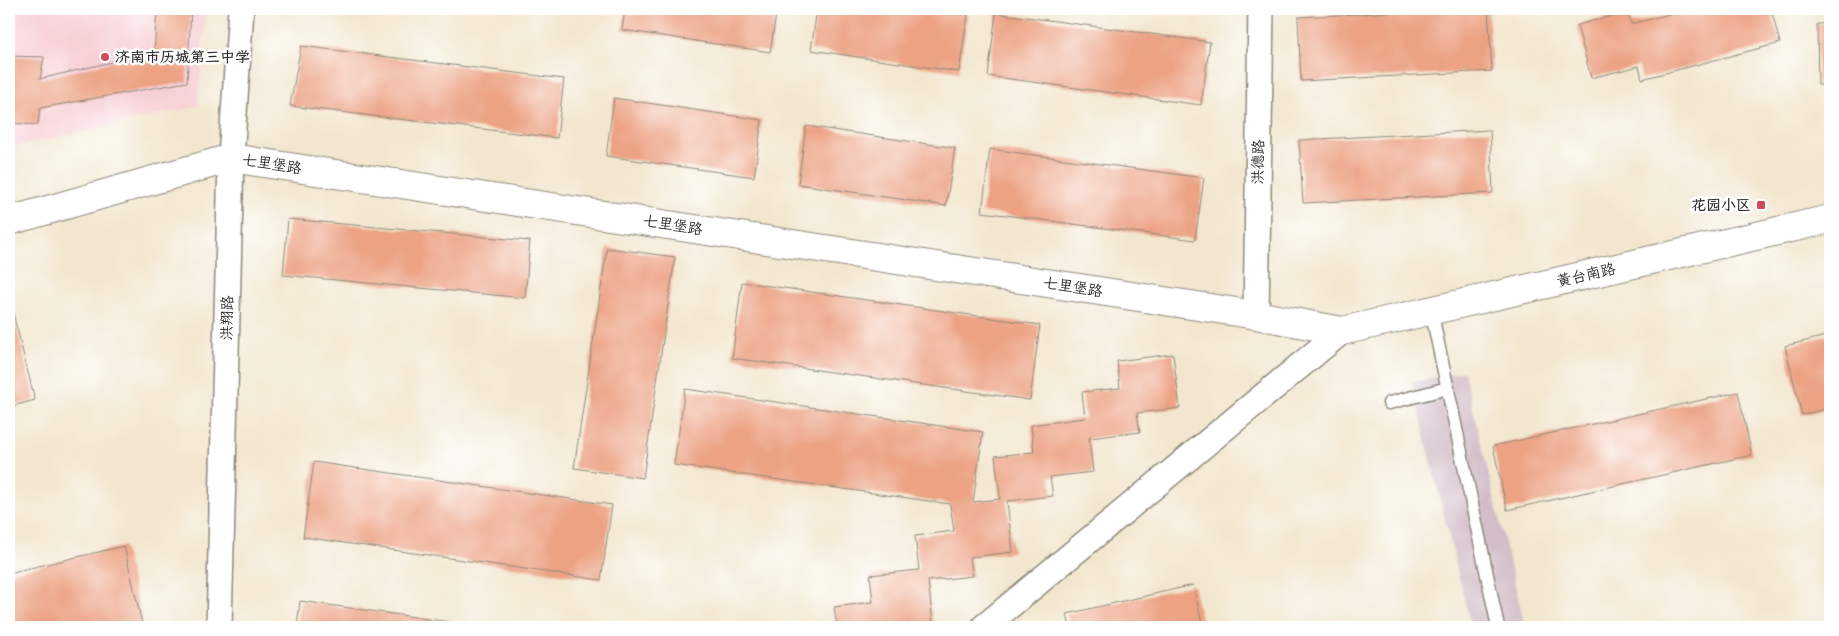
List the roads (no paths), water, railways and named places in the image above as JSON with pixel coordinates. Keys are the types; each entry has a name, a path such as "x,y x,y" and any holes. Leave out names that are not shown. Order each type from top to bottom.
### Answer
{"main road":[{"name":"七里堡路","path":"9,221 231,158 1256,315 1342,331"},
{"name":"黄台南路","path":"1342,331 1830,219"}],"street":[{"name":"洪翔路","path":"219,627 231,158 241,9"},
{"name":"洪德路","path":"1256,315 1261,9"},
{"path":"984,627 1342,331"}],"lane":[{"path":"1431,310 1498,627"},
{"path":"1388,403 1448,388"}],"place":[{"name":"济南市历城第三中学","path":"105,57"},
{"name":"花园小区","path":"1761,205"}]}
